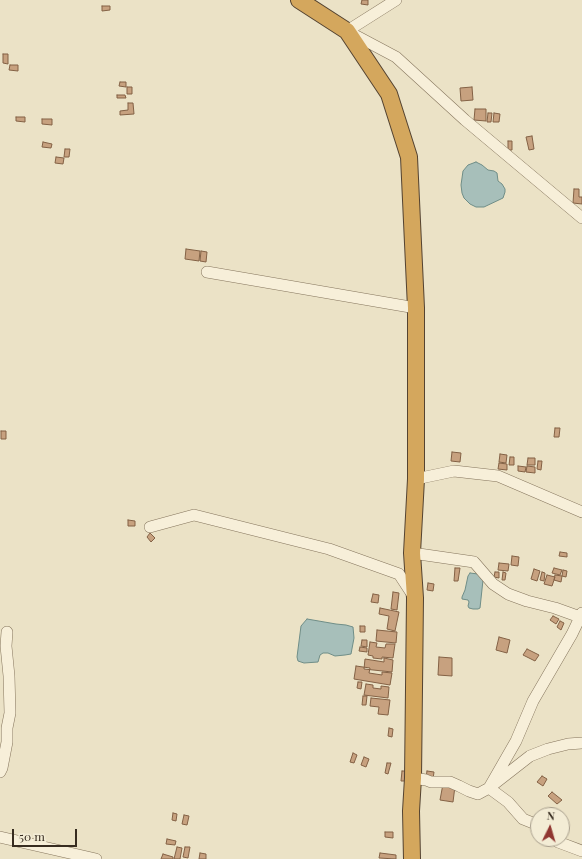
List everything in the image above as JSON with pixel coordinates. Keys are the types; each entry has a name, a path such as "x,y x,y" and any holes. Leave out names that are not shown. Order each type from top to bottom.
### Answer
{"highway":[{"path":"299,0 347,30 389,94 408,157 416,308 416,479 412,553 415,598 413,778 411,811 412,859"}],"street":[{"path":"396,0 347,30 396,57 465,120 582,218"},
{"path":"207,272 416,308"},
{"path":"416,479 454,470 498,476 582,512"},
{"path":"150,527 194,515 329,549 399,574 415,598"},
{"path":"412,553 474,562 493,584 508,594 527,601 581,615 572,634 533,701 516,741 489,788"},
{"path":"0,772 7,742 10,713 9,676 6,646 7,632"},
{"path":"413,778 431,782 450,782 478,794 489,788 530,756 548,749 568,744 582,744"},
{"path":"489,788 508,802 523,819 530,822"},
{"path":"0,837 96,859"},
{"path":"570,846 582,851"}],"water":[{"path":"476,162 488,170 497,173 498,181 505,189 503,198 484,207 476,207 470,204 464,198 462,193 461,185 463,171 468,165"},
{"path":"470,573 478,574 483,580 480,608 478,609 469,608 468,600 462,599"},
{"path":"307,619 353,627 354,638 351,654 335,656 328,653 323,653 320,655 318,662 304,663 298,661 297,657 301,626"}],"building":[{"path":"362,0 368,0 368,5 361,4"},
{"path":"102,6 110,6 110,10 102,11"},
{"path":"3,54 8,54 8,64 3,63"},
{"path":"10,65 18,65 18,71 9,70"},
{"path":"120,82 126,82 126,87 119,86"},
{"path":"127,87 132,87 132,94 127,94"},
{"path":"472,87 473,100 461,101 460,88"},
{"path":"117,95 125,95 126,98 117,98"},
{"path":"128,103 133,103 134,114 120,115 120,111 128,110"},
{"path":"475,109 486,109 486,121 474,120"},
{"path":"488,113 492,113 491,122 487,122"},
{"path":"494,113 500,114 499,122 493,122"},
{"path":"16,117 25,117 25,122 16,121"},
{"path":"42,119 52,119 52,125 42,124"},
{"path":"532,136 534,149 529,150 526,137"},
{"path":"508,141 512,141 512,150 508,150"},
{"path":"43,142 52,144 51,148 42,147"},
{"path":"65,149 70,149 69,157 64,157"},
{"path":"56,157 64,158 63,164 55,163"},
{"path":"574,189 579,189 579,197 582,197 582,204 573,203"},
{"path":"186,249 200,251 199,261 185,259"},
{"path":"201,251 207,252 206,262 200,261"},
{"path":"555,428 560,428 559,437 554,437"},
{"path":"1,431 6,431 6,439 1,439"},
{"path":"452,452 461,453 460,462 451,461"},
{"path":"500,454 507,455 506,463 499,462"},
{"path":"510,457 514,457 514,465 509,465"},
{"path":"528,458 535,458 535,465 527,465"},
{"path":"538,461 542,461 541,470 537,469"},
{"path":"499,463 507,464 507,470 498,469"},
{"path":"518,466 526,467 525,472 518,471"},
{"path":"527,466 535,467 535,473 526,472"},
{"path":"128,520 135,521 135,526 128,526"},
{"path":"150,533 155,538 151,542 147,537"},
{"path":"560,552 567,553 567,557 559,556"},
{"path":"512,556 519,557 518,566 511,565"},
{"path":"499,563 509,564 508,571 498,570"},
{"path":"455,568 460,568 458,581 454,581"},
{"path":"554,568 562,570 560,575 552,573"},
{"path":"534,569 540,571 537,581 531,579"},
{"path":"563,570 567,571 566,577 562,576"},
{"path":"495,572 499,572 499,578 494,577"},
{"path":"503,572 506,573 505,580 502,580"},
{"path":"542,572 545,573 544,581 540,580"},
{"path":"547,575 555,577 552,586 544,584"},
{"path":"555,575 562,576 561,582 554,580"},
{"path":"428,583 434,584 433,591 427,590"},
{"path":"393,592 399,593 397,610 391,609"},
{"path":"373,594 379,595 378,603 371,602"},
{"path":"380,608 399,612 395,631 387,629 389,616 379,614"},
{"path":"553,616 559,619 556,624 550,620"},
{"path":"560,621 564,623 561,630 557,627"},
{"path":"360,626 365,626 365,632 360,632"},
{"path":"377,630 397,632 396,643 376,641"},
{"path":"499,637 510,640 507,653 496,650"},
{"path":"362,640 367,640 367,647 361,646"},
{"path":"370,642 377,643 376,647 385,648 386,644 395,644 393,658 373,658 373,656 368,655"},
{"path":"360,647 367,648 367,652 359,651"},
{"path":"527,649 539,655 535,661 523,655"},
{"path":"439,657 452,658 452,676 438,675"},
{"path":"384,658 393,660 392,672 364,669 365,659 384,662"},
{"path":"356,666 370,668 369,673 382,675 382,672 392,673 390,685 354,679"},
{"path":"358,682 362,682 361,689 357,688"},
{"path":"366,684 373,685 373,688 381,689 381,686 389,687 388,698 364,695"},
{"path":"363,696 367,696 366,705 362,705"},
{"path":"371,698 390,700 388,715 378,714 379,707 370,706"},
{"path":"389,728 393,729 392,737 388,736"},
{"path":"353,753 357,755 354,763 350,762"},
{"path":"364,757 369,759 366,767 361,765"},
{"path":"387,763 391,763 388,774 385,773"},
{"path":"402,771 407,771 406,781 401,781"},
{"path":"427,771 434,772 433,779 426,778"},
{"path":"542,776 547,779 543,786 537,782"},
{"path":"443,784 455,786 453,802 440,800"},
{"path":"552,792 562,800 557,804 548,796"},
{"path":"173,813 177,814 176,821 172,820"},
{"path":"184,815 189,816 187,825 182,824"},
{"path":"385,832 393,832 393,838 385,837"},
{"path":"167,839 176,841 175,845 166,844"},
{"path":"177,847 182,848 180,859 174,859"},
{"path":"185,847 190,847 188,858 183,857"},
{"path":"200,853 206,854 206,859 199,859"},
{"path":"380,853 396,855 396,859 379,858"},
{"path":"163,854 173,857 173,859 161,859"}]}
